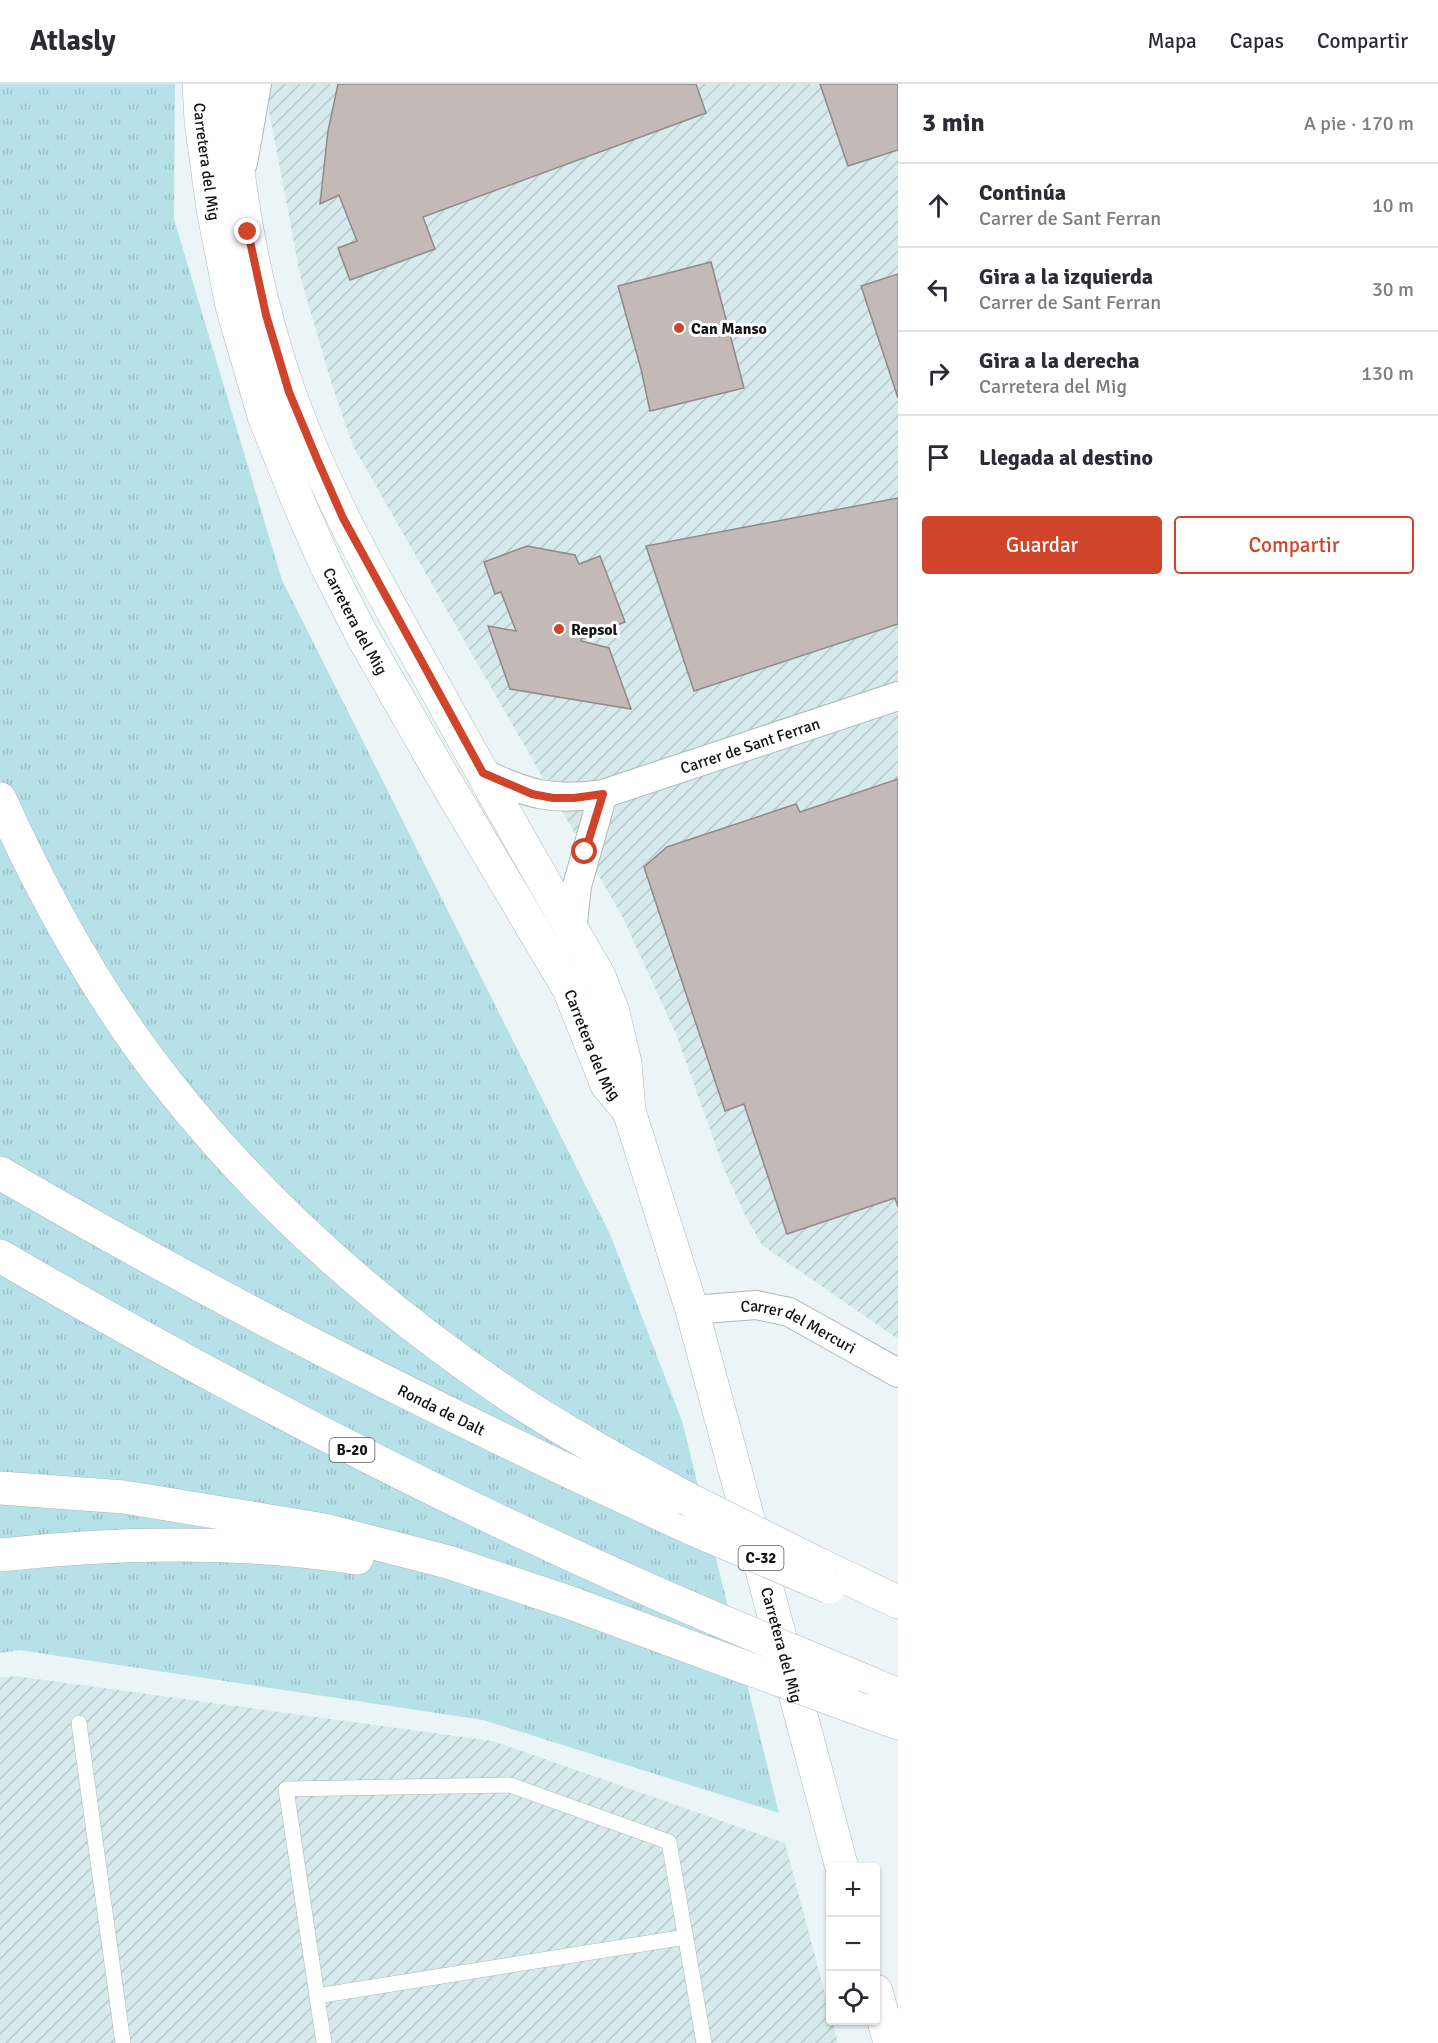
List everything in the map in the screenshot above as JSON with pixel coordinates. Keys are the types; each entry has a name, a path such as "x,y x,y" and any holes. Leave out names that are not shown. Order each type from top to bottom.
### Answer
{"main road":[{"name":"Carretera del Mig","path":"199,84 201,121 213,209 232,306 264,417 298,501 327,567 363,637 440,772 570,989 607,1085 629,1111"},
{"name":"Carretera del Mig","path":"230,84 248,232 266,315 289,392 343,518 483,773 599,976 613,1012 625,1063 629,1111 692,1310 841,1863"},
{"path":"0,799 42,888 102,990 133,1037 206,1130 290,1220 373,1294 457,1359 689,1513"},
{"name":"Ronda de Dalt","path":"0,1173 121,1242 306,1342 525,1452 689,1513 824,1576 898,1615"},
{"name":"B-20","path":"0,1256 169,1353 343,1445 566,1554 898,1695"},
{"path":"0,1488 124,1497 324,1530 448,1562 571,1603 898,1723"},
{"path":"0,1555 100,1546 167,1545 241,1546 320,1552 385,1562 445,1575 649,1633"},
{"path":"824,1576 898,1602"},
{"path":"880,2006 890,2043"}],"street":[{"path":"241,180 257,84"},
{"name":"Carrer de Sant Ferran","path":"483,773 532,794 553,798 603,794 898,696"},
{"path":"570,989 571,928 577,886 603,794"},
{"name":"Carrer del Mercuri","path":"692,1310 756,1305 789,1312 898,1373"}],"lane":[{"path":"79,1723 123,2043"},
{"path":"324,2043 286,1789 510,1785 669,1842 704,2043"},
{"path":"317,1996 686,1937"}],"shaded area":[{"path":"264,84 898,84 898,1339 762,1245 724,1169 677,1036 623,918 353,446 331,382 300,275"},
{"path":"15,1676 493,1741 785,1843 826,1998 826,2025 833,2025 838,2043 0,2043 0,1678"}],"green space":[{"path":"0,84 175,84 174,219 282,580 610,1234 682,1421 779,1813 483,1720 19,1650 0,1653"}],"building":[{"path":"338,84 696,84 706,113 423,217 435,249 350,280 338,248 357,241 339,195 320,204 328,131"},
{"path":"820,84 898,84 898,150 848,166"},
{"name":"Can Manso","path":"711,262 744,388 650,411 618,286"},
{"path":"898,274 898,398 861,286"},
{"path":"898,498 898,624 694,691 646,546"},
{"path":"527,546 575,555 579,564 600,556 625,622 581,639 581,641 609,648 631,709 510,689 488,626 516,631 501,592 495,594 484,562"},
{"path":"898,779 898,1207 895,1198 787,1234 744,1104 725,1111 644,867 667,847 796,804 800,812"}],"place":[{"name":"Can Manso","path":"679,328"},
{"name":"Repsol","path":"559,629"}],"route":[{"path":"248,232 266,315 289,392 343,518 392,610 483,773 532,794 553,798 603,794 585,852"}]}
